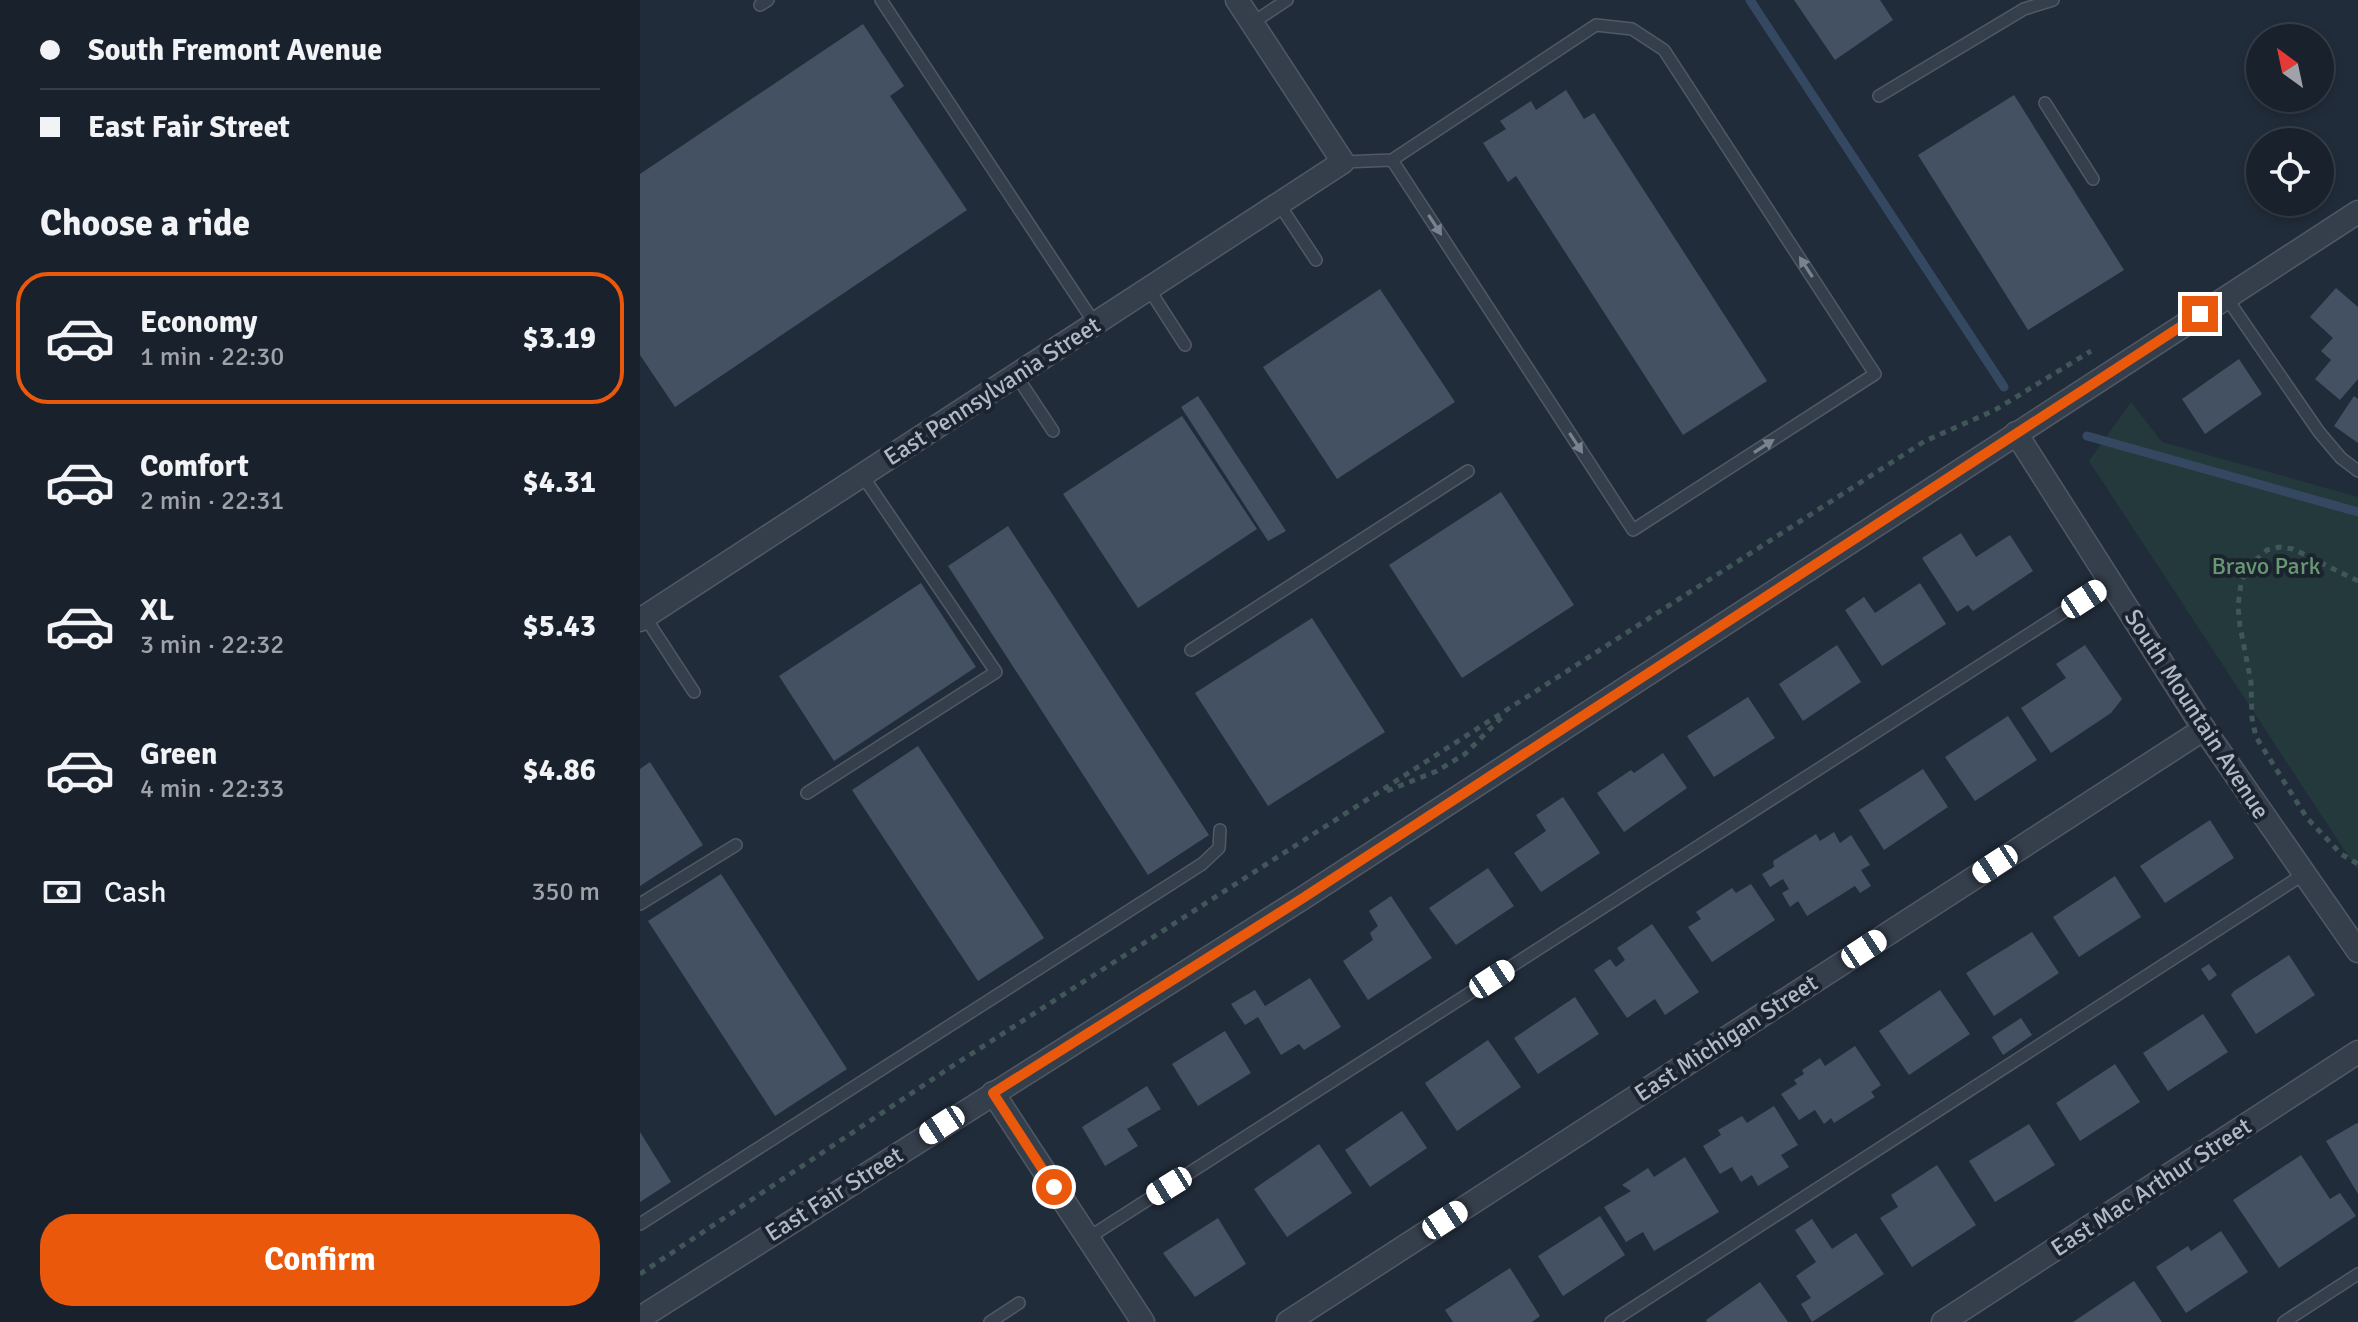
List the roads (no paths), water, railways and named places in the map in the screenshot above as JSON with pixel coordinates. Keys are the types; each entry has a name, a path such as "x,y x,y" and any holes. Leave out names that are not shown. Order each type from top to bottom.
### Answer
{"street":[{"path":"1237,0 1343,162"},
{"name":"East Pennsylvania Street","path":"642,618 1343,162"},
{"name":"East Fair Street","path":"640,1318 1317,889 2358,212"},
{"name":"South Mountain Avenue","path":"2016,433 2204,729 2358,951"},
{"name":"East Michigan Street","path":"1288,1322 2204,729"},
{"name":"East Mac Arthur Street","path":"1943,1322 2358,1052"},
{"path":"993,1093 1143,1322"}],"lane":[{"path":"881,0 1095,324"},
{"path":"1252,23 1287,0"},
{"path":"1879,96 2017,12 2053,0"},
{"path":"1343,162 1392,160 1596,25 1632,29 1664,50 1875,374 1633,530 1392,160"},
{"path":"2045,103 2093,179"},
{"path":"1279,204 1316,260"},
{"path":"1149,289 1185,345"},
{"path":"2226,297 2319,432 2341,458 2358,471"},
{"path":"1016,375 1053,431"},
{"path":"1191,650 1468,471"},
{"path":"807,793 996,672 862,475"},
{"path":"1088,1238 2110,582"},
{"path":"642,618 694,692"},
{"path":"640,1224 1202,864 1219,848 1220,830"},
{"path":"640,904 736,845"},
{"path":"1611,1322 2304,874"},
{"path":"2284,1322 2358,1274"},
{"path":"990,1322 1019,1303"}],"waterway":[{"path":"1750,0 2004,387"},
{"path":"2087,436 2358,512"}],"park label":[{"name":"Bravo Park","path":"2266,566"}]}
